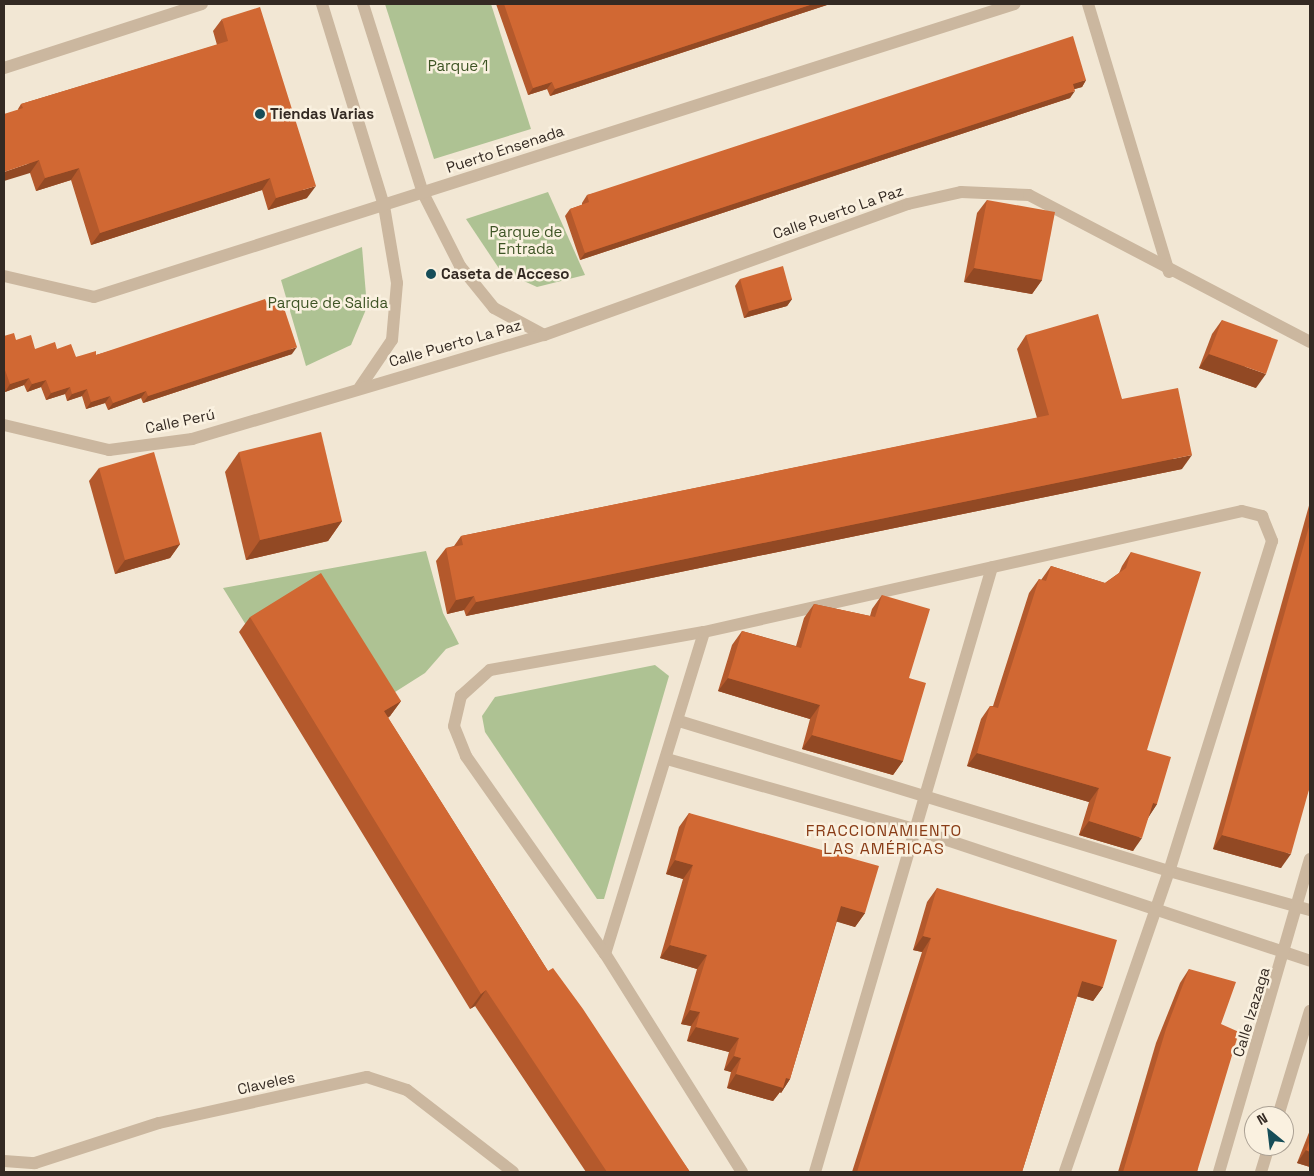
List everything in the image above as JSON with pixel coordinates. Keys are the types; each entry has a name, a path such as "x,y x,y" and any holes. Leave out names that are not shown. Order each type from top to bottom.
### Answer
{"street":[{"path":"4,68 202,4"},
{"path":"322,4 384,206 397,283 392,340 360,387"},
{"path":"363,4 423,193 460,266 494,308 544,335"},
{"name":"Puerto Ensenada","path":"4,276 94,296 384,206 1014,4"},
{"path":"1088,4 1169,272"},
{"name":"Calle Puerto La Paz","path":"360,387 544,335 908,204 961,192 1029,195 1169,272 1310,342"},
{"name":"Calle Perú","path":"4,425 109,450 192,439 360,387"},
{"path":"742,1172 605,954 466,756 454,726 461,696 490,670 704,632 1242,511 1262,516 1272,541 1169,871 1154,909 1065,1172"},
{"path":"815,1172 992,567"},
{"path":"605,954 679,721 704,632"},
{"path":"679,721 1169,871 1310,910"},
{"path":"667,759 914,829 1285,955 1310,961"},
{"name":"Calle Izazaga","path":"1219,1172 1285,955 1310,859"},
{"path":"1281,1106 1310,1011"},
{"name":"Claveles","path":"4,1160 35,1164 159,1123 366,1077 407,1090 512,1172"},
{"path":"1261,1172 1266,1156"}],"green space":[{"name":"Parque 1","path":"385,4 491,4 531,129 434,159"},
{"name":"Parque de Entrada","path":"548,192 585,275 537,287 500,270 466,219"},
{"name":"Parque de Salida","path":"362,247 367,307 351,345 306,366 281,280"},
{"path":"426,551 443,613 459,644 446,649 425,673 384,699 246,625 223,588"},
{"path":"655,665 669,676 604,899 597,899 485,732 482,716 495,697"}],"building":[{"path":"504,4 813,4 555,89 552,82 533,88"},
{"path":"260,7 316,186 276,198 270,178 100,233 79,168 45,178 39,160 4,172 4,114 23,108 21,104 228,41 222,19"},
{"path":"1073,36 1086,80 1073,84 1075,91 585,253 570,209 589,202 587,195"},
{"path":"987,200 1055,212 1042,280 974,268"},
{"path":"783,266 792,299 749,311 740,279"},
{"path":"265,299 268,306 282,302 297,347 148,396 146,391 113,403 110,396 91,402 87,389 72,394 70,387 51,393 46,380 32,384 29,378 10,384 4,371 4,336 14,333 16,340 31,335 35,349 55,342 57,349 71,344 76,357 96,351 96,355"},
{"path":"1098,314 1122,399 1178,388 1192,455 476,602 474,596 456,600 446,548 463,545 461,536 1049,415 1026,335"},
{"path":"1222,320 1278,340 1266,374 1209,354"},
{"path":"321,432 342,521 260,540 239,452"},
{"path":"154,452 180,544 125,560 99,468"},
{"path":"1310,523 1310,786 1291,854 1222,835"},
{"path":"1131,552 1201,572 1147,750 1171,757 1157,804 1153,803 1142,838 1089,821 1099,788 977,753 990,706 998,708 1039,579 1046,581 1051,566 1105,583 1126,568"},
{"path":"321,573 401,701 384,711 548,971 553,968 583,1009 690,1172 607,1172 486,990 481,994 250,617"},
{"path":"882,595 930,609 909,678 926,683 903,761 812,735 820,705 728,678 742,631 801,648 814,604 875,617"},
{"path":"689,813 879,866 865,913 841,906 790,1079 786,1078 783,1088 736,1074 741,1058 734,1056 739,1038 696,1027 700,1012 690,1010 707,955 670,945 693,865 675,860"},
{"path":"937,888 1117,940 1103,987 1082,981 1022,1172 857,1172 931,938 923,936"},
{"path":"1189,969 1236,982 1221,1024 1239,1032 1197,1172 1123,1172 1166,1029"},
{"path":"1310,1140 1310,1152 1306,1150"}],"place":[{"name":"Tiendas Varias","path":"260,114"},
{"name":"Caseta de Acceso","path":"431,274"}],"district":[{"name":"FRACCIONAMIENTO LAS AMÉRICAS","path":"884,840"}]}
